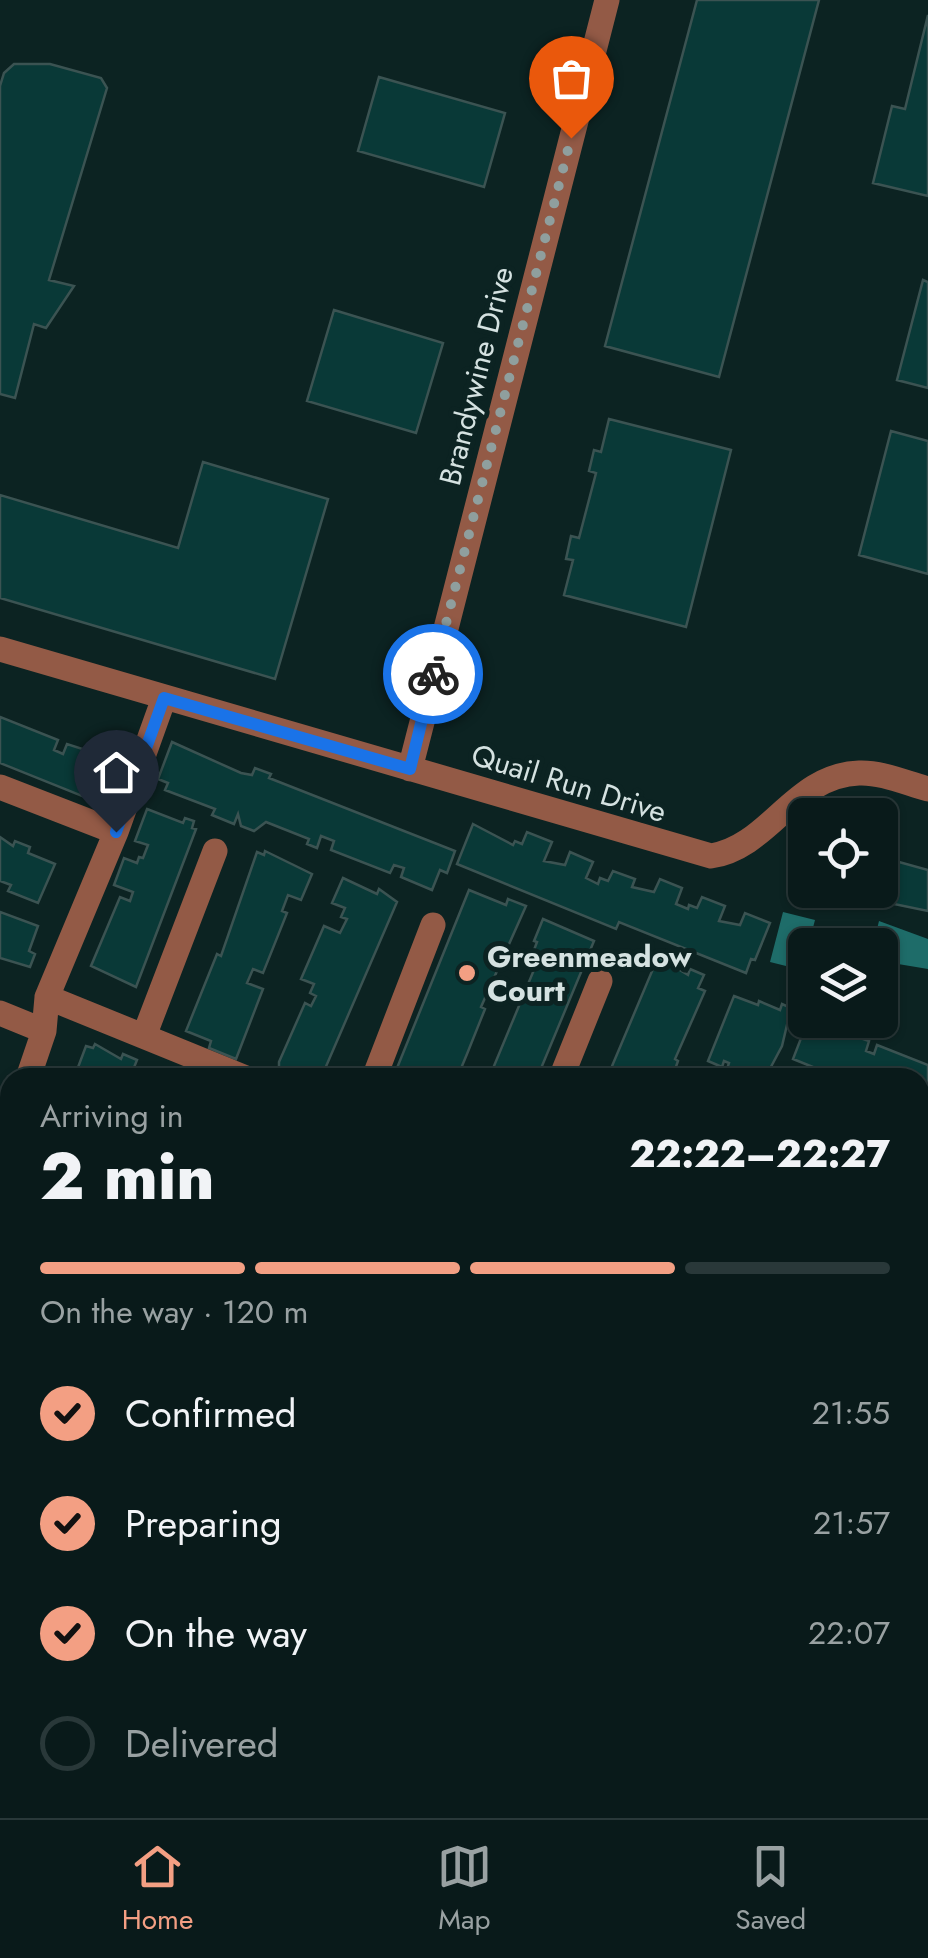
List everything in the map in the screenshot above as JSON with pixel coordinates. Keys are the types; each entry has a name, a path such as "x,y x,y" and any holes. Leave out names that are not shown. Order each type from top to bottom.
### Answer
{"street":[{"name":"Brandywine Drive","path":"410,769 607,0"},
{"name":"Quail Run Drive","path":"0,649 711,856 732,853 756,838 806,792 837,777 872,774 928,789"},
{"path":"31,1068 44,1031 47,997 116,832 164,698"},
{"path":"0,787 116,832"},
{"path":"144,1036 215,851"},
{"path":"378,1068 434,925"},
{"path":"564,1068 600,981"},
{"path":"47,997 222,1068"},
{"path":"0,1013 44,1031"}],"water":[{"path":"783,912 815,920 813,928 788,928 788,966 770,962"},
{"path":"879,921 928,939 928,969 898,964 898,928 877,928"}],"building":[{"path":"697,0 819,0 719,377 605,346"},
{"path":"928,15 928,196 873,183 892,106 905,109"},
{"path":"14,64 50,64 101,78 107,88 49,280 74,286 46,328 34,324 15,398 0,394 0,86 4,73"},
{"path":"379,77 505,113 484,187 358,151"},
{"path":"923,280 928,282 928,388 897,380"},
{"path":"334,310 443,343 416,433 307,401"},
{"path":"609,419 731,450 686,627 564,595 573,560 566,559 571,536 579,538 596,473 589,471 594,450 601,452"},
{"path":"891,431 928,441 928,574 859,555"},
{"path":"203,462 328,499 275,679 0,598 0,495 178,548"},
{"path":"0,717 58,740 54,750 63,754 67,744 95,753 98,757 82,796 0,763"},
{"path":"172,742 241,773 252,775 255,768 271,774 269,778 455,851 447,873 440,870 432,890 401,877 404,868 394,865 390,873 331,850 334,841 321,836 317,848 307,844 309,839 266,822 254,831 241,826 238,814 234,824 212,815 215,809 165,790 168,783 158,779"},
{"path":"147,809 183,823 185,818 194,821 192,828 196,829 136,987 91,966 120,897 130,901 133,892 114,885 124,858 137,863 139,857 143,858 148,845 135,841"},
{"path":"473,824 513,845 515,841 522,844 527,832 552,842 544,861 565,865 570,852 593,862 586,878 598,884 600,878 608,881 613,871 635,879 632,887 654,892 660,879 682,888 676,904 688,909 689,905 697,908 702,897 725,906 719,921 740,925 745,913 770,923 755,960 751,959 746,973 619,922 616,929 457,864"},
{"path":"0,837 13,846 15,841 30,847 28,853 55,864 38,903 8,891 11,885 0,881"},
{"path":"265,851 312,874 301,900 288,895 282,911 287,913 263,973 253,969 247,983 263,989 236,1059 209,1048 211,1041 186,1031 217,954 221,956 257,852 264,855"},
{"path":"898,862 928,870 928,911 898,905"},
{"path":"343,878 377,894 379,889 397,902 325,1068 279,1068 305,1003 311,1006 316,996 310,993 314,984 301,979 324,926 340,933 347,919 341,917 345,908 332,903"},
{"name":"Greenmeadow Court","path":"469,890 506,905 508,899 526,906 481,1007 485,1009 461,1068 397,1068"},
{"path":"0,912 38,926 29,951 35,954 30,967 0,958"},
{"path":"543,919 594,941 541,1068 493,1068 541,953 534,950"},
{"path":"658,957 688,975 690,969 704,975 698,988 705,991 675,1059 676,1068 611,1068"},
{"path":"734,996 780,1010 782,1004 788,1007 782,1046 770,1068 727,1068 729,1063 724,1061 722,1067 708,1061"},
{"path":"801,1038 860,1038 869,1041 866,1051 874,1054 877,1045 928,1065 928,1068 815,1068 793,1059"},
{"path":"95,1044 121,1059 123,1054 137,1060 134,1068 78,1068 86,1046 93,1048"}],"way so far":[{"path":"433,674 571,138"}],"place":[{"name":"Greenmeadow Court","path":"467,973"}],"route":[{"path":"116,832 164,698 410,769 433,674"}]}
